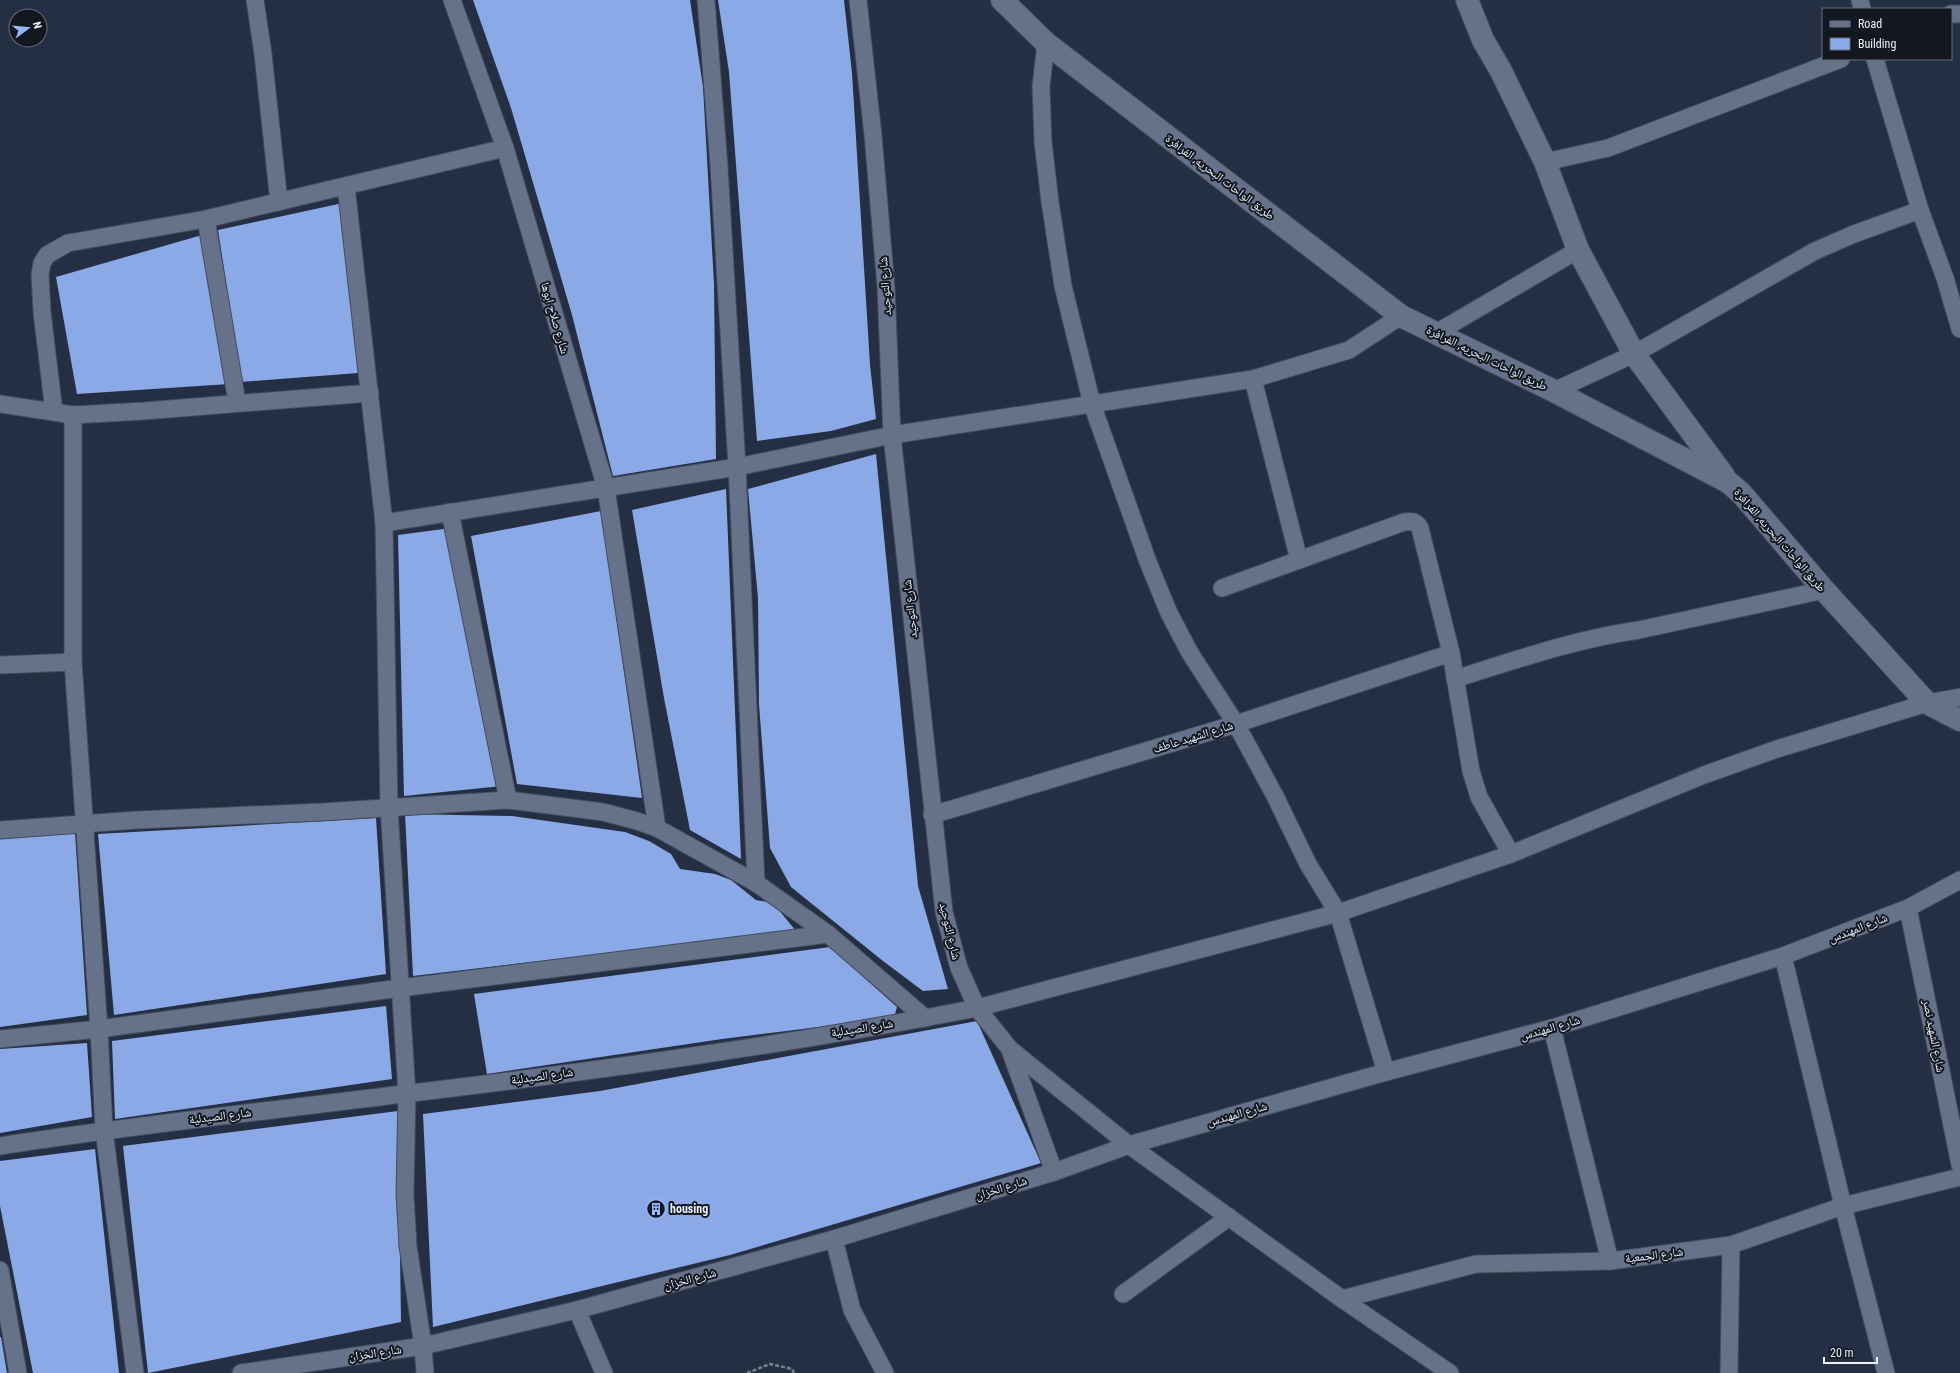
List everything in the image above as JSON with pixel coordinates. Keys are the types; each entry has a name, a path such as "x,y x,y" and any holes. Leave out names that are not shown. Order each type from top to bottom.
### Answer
{"main road":[{"name":"طريق الواحات البحريه, الفرافرة","path":"1002,0 1046,43 1402,316 1554,391 1728,482 1740,493 1824,590 1927,703 1960,720"},
{"path":"1467,0 1483,40 1501,71 1545,162 1578,250 1634,354 1728,482"}],"street":[{"path":"255,0 263,54 279,202"},
{"name":"شارع صلاح ابوها","path":"452,0 505,148 606,488 658,828"},
{"path":"706,0 719,166 737,467 756,884"},
{"name":"شارع التوحيد","path":"858,0 873,135 886,287 892,435 932,815 944,912 959,968 977,1008 1010,1049 1129,1145 1342,1299 1450,1373"},
{"path":"1046,43 1040,86 1043,142 1050,202 1063,286 1092,404 1148,562 1169,613 1190,653 1236,724 1276,796 1308,864 1338,913 1386,1072"},
{"path":"1545,162 1608,148 1838,60"},
{"path":"1875,60 1920,210 1945,278 1960,329"},
{"path":"54,412 42,312 40,275 42,263 47,255 68,243 206,219 505,148"},
{"path":"346,186 384,523 389,807 407,1094 405,1194 408,1246 423,1346 425,1373"},
{"path":"1554,391 1634,354 1815,252 1854,234 1920,210"},
{"path":"206,219 237,402"},
{"path":"1436,333 1578,250"},
{"path":"384,523 737,467 892,435 1253,379 1349,350 1402,316"},
{"path":"1253,379 1299,560"},
{"path":"0,404 73,414 144,411 237,402 370,393"},
{"path":"73,414 73,662 83,823 99,1029 104,1130 135,1373"},
{"path":"450,512 508,800"},
{"path":"1222,588 1404,522 1412,521 1417,523 1420,528 1451,653 1471,771 1479,797 1511,854"},
{"path":"1455,679 1523,657 1611,634 1639,630 1824,590"},
{"name":"شارع الشهيد عاطف","path":"932,815 1236,724 1451,653"},
{"path":"0,665 73,662"},
{"name":"شارع الصيدلية","path":"0,1146 104,1130 407,1094 667,1059 925,1018 977,1008 1338,913 1511,854 1704,775 1777,749 1927,703 1960,697"},
{"path":"0,830 83,823 508,800 603,812 658,828 756,884 828,934 925,1018"},
{"name":"شارع المهندس","path":"1129,1145 1386,1072 1552,1028 1783,956 1908,908 1960,880"},
{"name":"شارع الشهيد نصر","path":"1908,908 1960,1165"},
{"path":"0,1039 99,1029 400,988 828,934"},
{"path":"1783,956 1843,1206 1886,1373"},
{"path":"1552,1028 1610,1261"},
{"path":"1010,1049 1054,1172"},
{"name":"شارع الخزان","path":"240,1373 423,1346 577,1310 834,1239 1054,1172 1129,1145"},
{"name":"شارع الجمعية","path":"1342,1299 1476,1264 1610,1261 1731,1245 1843,1206 1960,1177"},
{"path":"1123,1294 1229,1217"},
{"path":"834,1239 852,1310 886,1373"},
{"path":"1729,1373 1731,1245"},
{"path":"0,1270 18,1373"},
{"path":"577,1310 604,1373"}],"path":[{"path":"747,1373 770,1364 792,1369 794,1373"}],"building":[{"path":"473,0 690,0 703,87 714,284 716,459 613,476 572,315 511,108"},
{"path":"718,0 844,0 852,73 870,365 876,419 831,431 757,441 729,72"},
{"path":"343,203 358,373 241,382 218,230"},
{"path":"202,235 229,384 77,394 56,277"},
{"path":"876,454 918,886 948,989 923,991 883,961 791,887 770,848 759,704 758,598 748,489"},
{"path":"726,489 741,859 690,830 664,698 632,510"},
{"path":"601,511 642,798 517,784 471,536"},
{"path":"451,528 502,786 404,796 398,535"},
{"path":"405,814 512,816 625,832 649,841 671,854 680,869 715,874 731,880 756,900 773,903 796,931 413,976"},
{"path":"376,818 386,974 114,1015 98,834"},
{"path":"75,833 87,1015 0,1027 0,839"},
{"path":"830,947 897,1007 895,1014 851,1023 722,1039 487,1074 474,994"},
{"path":"386,1006 392,1079 115,1119 112,1041"},
{"name":"housing","path":"977,1021 1041,1163 730,1255 433,1327 423,1114 600,1091"},
{"path":"87,1043 92,1117 0,1133 0,1049"},
{"path":"398,1111 401,1322 148,1373 123,1146"},
{"path":"95,1149 119,1373 33,1373 0,1206 0,1161"},
{"path":"1,1337 7,1373 0,1373"}],"place":[{"name":"housing","path":"656,1209"}]}
